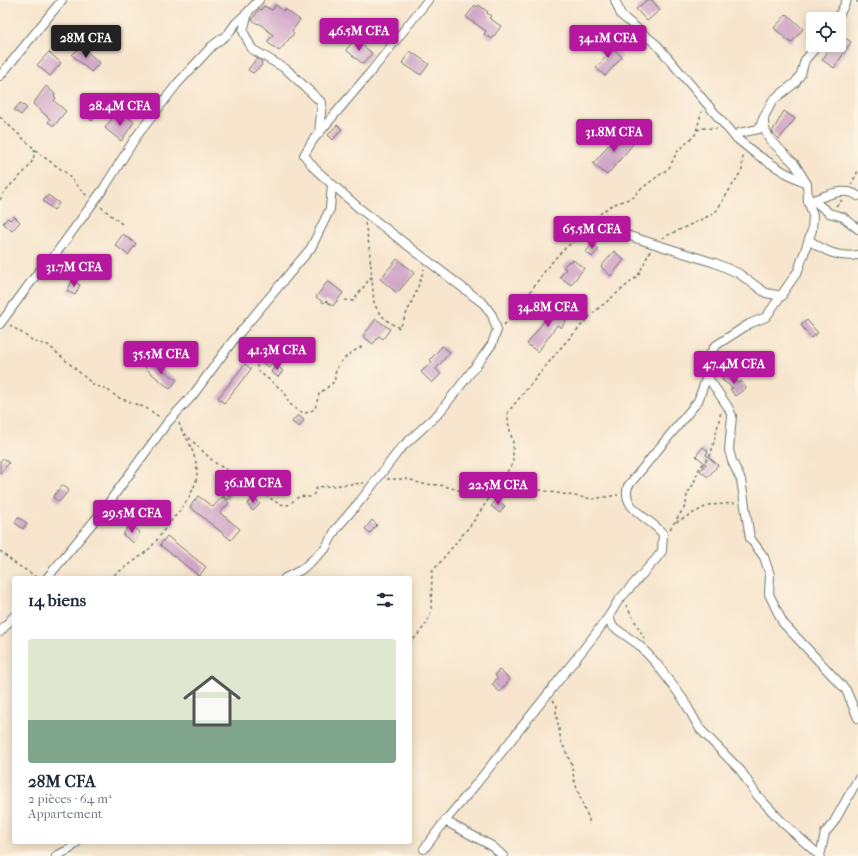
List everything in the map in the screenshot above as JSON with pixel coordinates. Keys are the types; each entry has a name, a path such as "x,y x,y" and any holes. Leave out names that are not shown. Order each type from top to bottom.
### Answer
{"street":[{"path":"0,76 62,0"},
{"path":"254,0 247,14 243,31 252,49 286,69 322,103 319,134"},
{"path":"2,322 39,271 46,267 94,202 136,136 177,84 212,46 228,34 236,23 247,14 259,0"},
{"path":"289,576 301,570 325,549 336,529 361,500 400,449 439,413 492,344 497,330 494,320 484,304 359,208 332,184 304,155 319,134 370,74 428,0"},
{"path":"614,0 621,15 658,45 735,137 745,146 784,172 808,184"},
{"path":"841,12 848,0"},
{"path":"735,137 739,134 759,129 773,100 795,83 801,74 805,60 812,52"},
{"path":"424,849 609,616 623,595 662,551 663,534 658,527 631,506 626,494 628,486 698,401 707,376 706,365 715,346 749,324 766,317 798,271 809,240 813,214 808,184 794,163 770,140 764,127 764,117"},
{"path":"49,576 104,509 167,423 193,395 232,342 311,248 330,208 332,184"},
{"path":"811,201 835,192 858,196"},
{"path":"811,201 829,213 843,218 858,229"},
{"path":"586,232 607,229 653,245 716,263 738,273 766,294 782,296"},
{"path":"809,240 831,253 843,256 858,255"},
{"path":"707,376 732,416 730,450 732,461 741,480 750,538 766,563 770,575 769,594 784,623 846,690 858,718"},
{"path":"609,616 612,626 639,645 647,654 683,699 700,729 741,771 756,794 782,822 820,856 825,833 834,822 858,779"},
{"path":"0,632 12,618"},
{"path":"445,821 492,846 503,856"},
{"path":"56,856 75,844"}],"path":[{"path":"857,0 858,7"},
{"path":"497,330 516,312 561,252 586,232 597,216 612,206 634,197 638,191 664,173 673,163 677,152 695,135 705,101"},
{"path":"0,117 34,146 41,155 65,172 78,188 122,224"},
{"path":"696,131 704,128 728,129"},
{"path":"0,200 8,186 32,163 35,156 34,146"},
{"path":"412,642 428,623 432,605 432,572 473,522 514,464 513,443 508,422 508,412 564,344 594,312 638,276 653,245 658,239 715,212 742,170 745,146"},
{"path":"829,213 847,193 855,174 858,171"},
{"path":"359,208 369,245 370,277 374,303 378,312 391,324 400,328 417,290 426,260"},
{"path":"346,300 353,301 370,277"},
{"path":"2,322 35,342 48,345 95,386 105,388 117,397 146,408 167,423"},
{"path":"232,342 259,359 257,365 258,370 282,390 287,396 288,402 298,411 306,413 316,409 319,394 335,381 337,369 346,355 363,346"},
{"path":"663,534 676,522 686,506 687,494 693,485 699,469 711,454 724,401"},
{"path":"112,576 149,548 180,511 196,483 197,470 194,457 188,440 182,431"},
{"path":"676,522 709,505 736,503 745,507"},
{"path":"0,552 35,576"},
{"path":"623,595 633,620 642,634 647,654"},
{"path":"551,690 553,701 557,706 556,712 563,746 572,765 583,807 589,818 589,825"}],"building":[{"path":"647,0 652,0 660,10 647,21 636,9"},
{"path":"276,5 283,11 285,9 300,20 292,31 294,33 279,51 267,42 273,35 259,23 258,24 252,20 259,9 261,10 264,6 272,10"},
{"path":"475,5 477,7 479,5 488,12 487,13 491,16 489,18 501,26 492,39 484,34 486,31 466,17"},
{"path":"787,14 803,29 791,43 774,28"},
{"path":"81,28 88,34 80,45 72,39"},
{"path":"355,39 372,53 363,64 346,50"},
{"path":"846,39 851,42 846,50"},
{"path":"601,42 612,50 613,49 622,57 605,76 596,68 607,55 597,48"},
{"path":"81,46 100,63 91,72 72,55"},
{"path":"410,51 429,64 421,75 402,63"},
{"path":"49,52 61,63 50,76 37,65"},
{"path":"826,52 844,52 834,68 822,60 827,53"},
{"path":"257,58 262,62 262,65 253,73 248,70"},
{"path":"46,86 55,94 54,96 56,98 54,101 66,111 54,126 48,122 50,119 33,104"},
{"path":"20,103 27,108 21,115 14,110"},
{"path":"89,108 97,115 92,121 83,114"},
{"path":"784,111 795,119 779,139 772,132"},
{"path":"125,115 134,122 121,141 105,128 114,116 120,120"},
{"path":"337,125 342,129 333,140 328,135"},
{"path":"620,131 634,143 607,175 593,164"},
{"path":"48,195 59,203 54,210 43,201"},
{"path":"14,216 20,222 12,231 3,223 8,218 10,220"},
{"path":"123,234 136,244 128,255 115,245"},
{"path":"592,244 599,249 592,257 586,252"},
{"path":"614,251 624,260 611,276 601,267"},
{"path":"397,259 414,273 397,293 380,279"},
{"path":"573,260 584,268 571,285 560,277 566,269 563,267 569,261 571,262"},
{"path":"72,281 80,285 75,295 67,291"},
{"path":"328,281 343,293 333,306 326,301 324,303 316,297"},
{"path":"556,305 570,315 561,328 557,325 538,352 527,344"},
{"path":"376,319 390,329 383,339 379,336 373,344 363,336"},
{"path":"807,320 818,333 811,338 801,325"},
{"path":"442,346 450,352 436,369 441,374 432,383 421,372 432,362 430,360"},
{"path":"270,352 276,357 269,367 262,362"},
{"path":"150,361 177,380 170,389 145,368"},
{"path":"245,364 251,369 224,403 218,398"},
{"path":"276,365 283,371 278,377 271,372"},
{"path":"726,374 739,383 741,381 746,388 735,396 730,389 733,388 722,380"},
{"path":"298,415 304,420 299,427 292,422"},
{"path":"703,447 708,451 706,455 718,465 708,477 700,471 706,464 696,456"},
{"path":"3,458 9,463 0,474 0,461"},
{"path":"229,478 239,486 228,500 218,492"},
{"path":"62,485 69,490 59,502 53,497"},
{"path":"198,496 213,507 222,497 229,503 220,513 240,529 231,540 190,507"},
{"path":"254,498 260,504 253,511 247,504"},
{"path":"497,499 505,506 500,513 491,506"},
{"path":"149,500 158,508 149,518 140,510"},
{"path":"18,517 27,523 23,529 15,523"},
{"path":"372,520 377,525 370,533 365,529"},
{"path":"129,525 140,532 134,543 123,535"},
{"path":"167,536 206,567 199,576 160,545"},
{"path":"499,670 510,679 500,692 492,685 497,678 495,675"}]}
